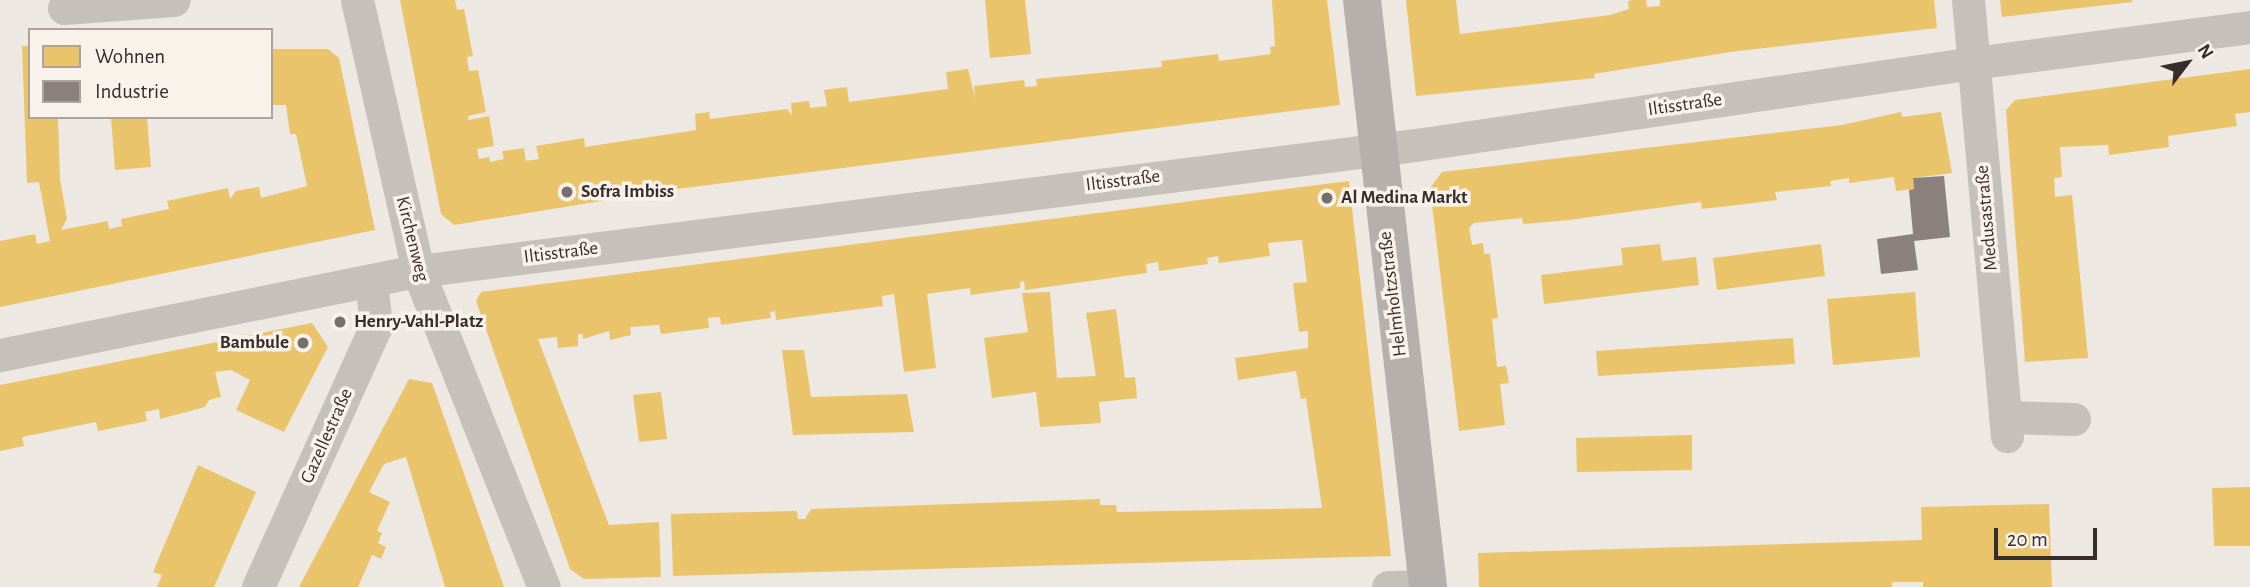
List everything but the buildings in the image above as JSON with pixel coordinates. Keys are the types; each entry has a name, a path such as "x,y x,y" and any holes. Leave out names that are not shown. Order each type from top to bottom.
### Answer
{"street":[{"path":"64,8 174,0"},
{"name":"Kirchenweg","path":"357,0 418,271 544,587"},
{"name":"Helmholtzstraße","path":"1362,0 1428,586"},
{"name":"Medusastraße","path":"1968,0 2006,426 2074,419"},
{"name":"Iltisstraße","path":"0,355 418,271 1377,149 1973,63 2250,27"},
{"name":"Gazellestraße","path":"258,587 376,326 371,280"},
{"path":"1388,587 1428,586"}],"place":[{"name":"Sofra Imbiss","path":"567,192"},
{"name":"Al Medina Markt","path":"1327,198"},
{"name":"Henry-Vahl-Platz","path":"340,322"},
{"name":"Bambule","path":"303,343"}]}
